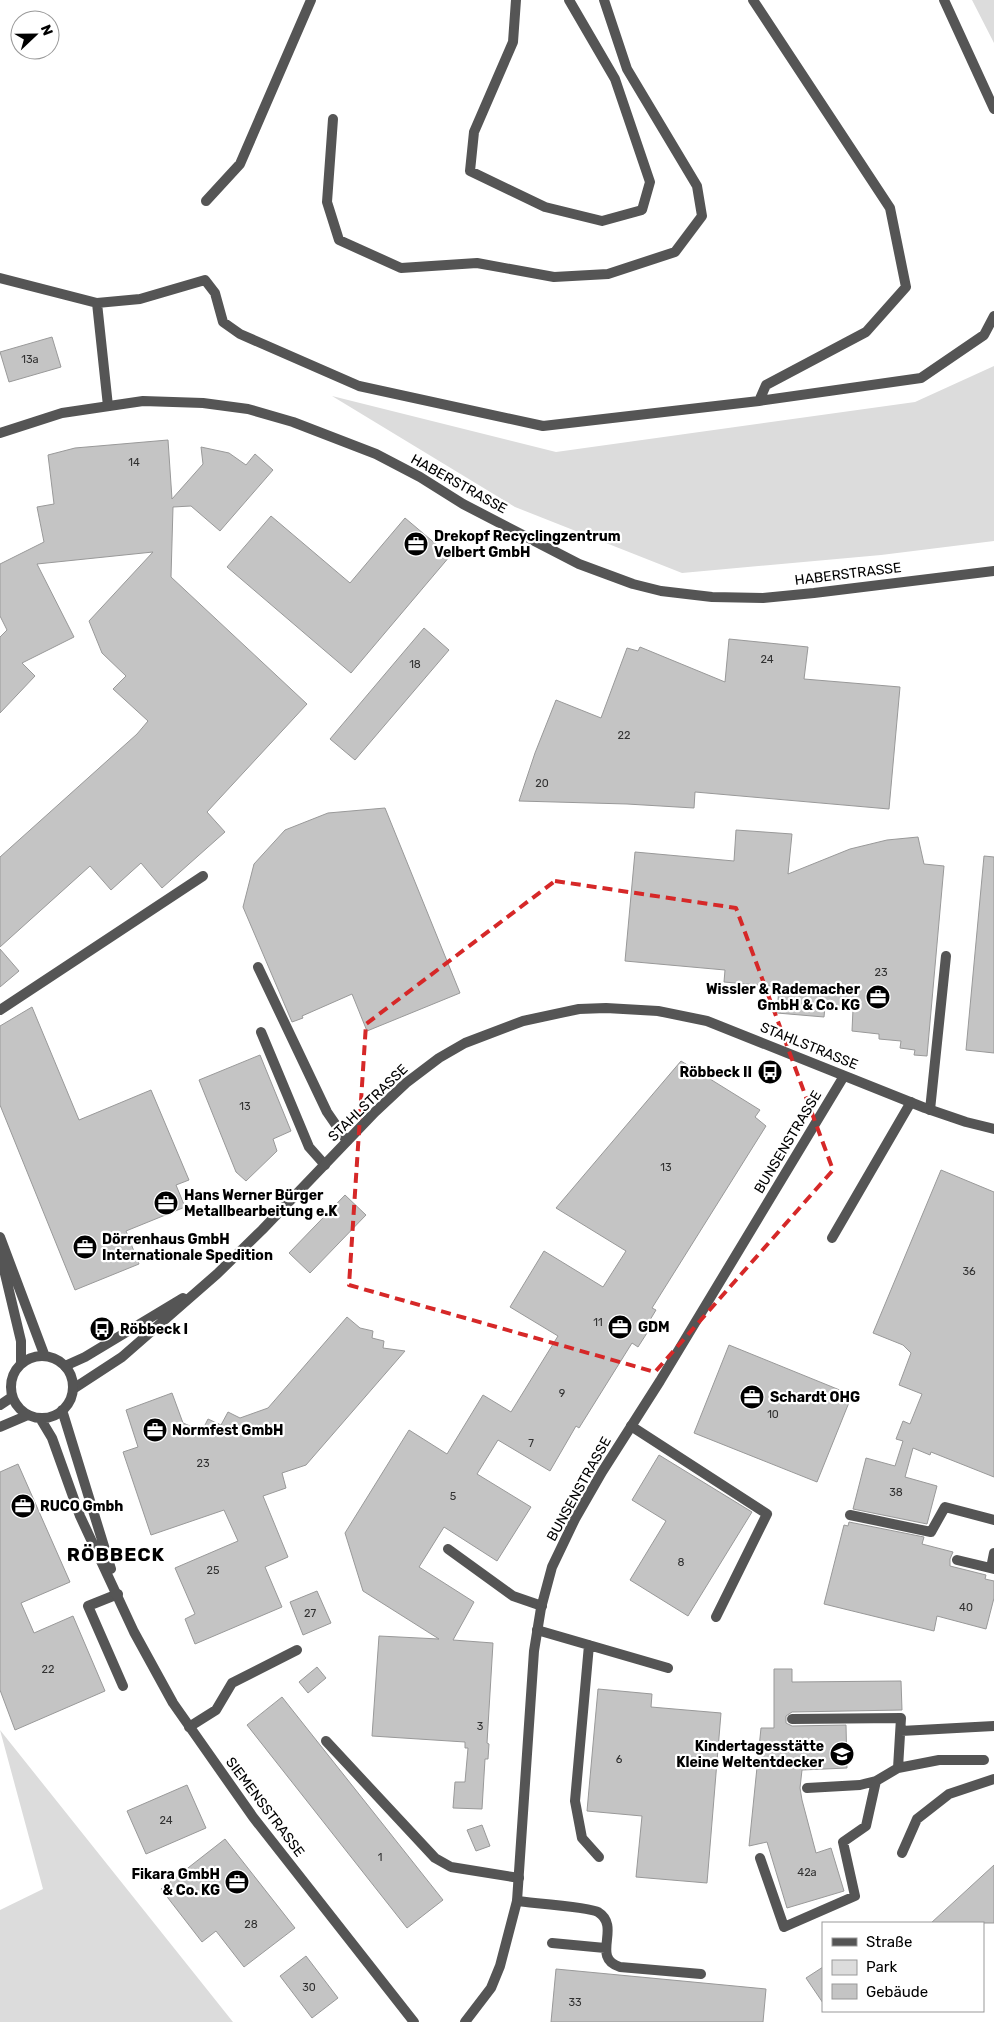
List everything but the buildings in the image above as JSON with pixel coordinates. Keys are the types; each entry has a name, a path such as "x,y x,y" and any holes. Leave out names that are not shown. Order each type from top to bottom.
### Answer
{"street":[{"path":"206,201 240,164 311,0"},
{"path":"516,0 513,42 474,132 470,171 545,206 602,221 642,210 650,182 616,79 569,0"},
{"path":"333,119 328,202 339,240 401,268 477,263 554,277 608,274 675,252 702,216 696,186 627,69 604,0"},
{"path":"753,0 890,208 906,287 866,332 766,385 759,401"},
{"path":"944,0 994,109"},
{"path":"616,79 627,69"},
{"path":"0,278 97,303 140,298 205,280 215,293 223,322 228,326 240,334 359,386 543,426 759,401 921,378 984,335 994,316"},
{"path":"97,303 108,406"},
{"name":"HABERSTRASSE","path":"0,433 62,413 143,401 203,403 248,409 292,422 376,454 420,477 463,504 579,564 633,584 661,591 712,597 763,598 994,571"},
{"path":"0,1010 202,876"},
{"path":"930,1110 946,956"},
{"path":"258,967 327,1112 348,1141"},
{"name":"STAHLSTRASSE","path":"73,1389 122,1358 150,1335 248,1245 406,1083 439,1058 465,1043 523,1021 579,1009 632,1008 707,1020 930,1110 994,1129"},
{"path":"261,1032 309,1147 325,1165"},
{"name":"BUNSENSTRASSE","path":"465,2022 491,1988 500,1966 517,1901 534,1652 542,1606 552,1567 575,1519 844,1076"},
{"path":"832,1238 911,1102"},
{"path":"0,1237 44,1354"},
{"path":"0,1253 21,1341 22,1363"},
{"name":"STAHLSTRASSE","path":"65,1366 85,1357 201,1287"},
{"path":"44,1354 56,1358 65,1366 72,1376 73,1389 70,1401 62,1410 52,1417 40,1418 28,1415 12,1397 13,1372 32,1356 44,1354"},
{"path":"0,1405 12,1397"},
{"name":"SIEMENSSTRASSE","path":"62,1410 95,1512 118,1594"},
{"path":"0,1427 28,1415"},
{"name":"SIEMENSSTRASSE","path":"40,1418 52,1438 80,1516 118,1594 134,1632 153,1668 189,1727 253,1817 414,2022"},
{"path":"631,1426 767,1514 716,1617"},
{"path":"850,1515 931,1532 945,1508 994,1520"},
{"path":"448,1549 513,1596 542,1606"},
{"path":"956,1560 992,1569 994,1553"},
{"path":"118,1594 88,1606 124,1686"},
{"path":"537,1630 668,1668"},
{"path":"589,1645 575,1801 582,1838 600,1857"},
{"path":"189,1727 216,1710 232,1684 297,1650"},
{"path":"792,1719 901,1718 898,1768"},
{"path":"901,1731 994,1726"},
{"path":"326,1741 434,1858 451,1867 518,1878"},
{"path":"807,1788 860,1785 876,1781 898,1768 939,1760 984,1760"},
{"path":"902,1853 917,1819 949,1794 994,1779"},
{"path":"760,1858 784,1927 855,1896 843,1842 866,1826 876,1781"},
{"path":"517,1901 596,1911 603,1916 608,1927 605,1948 608,1960 612,1965 701,1974"},
{"path":"552,1943 605,1948"}],"highlighted area":[{"path":"555,881 736,908 833,1170 655,1372 349,1285 366,1024"}],"green space":[{"path":"972,0 994,0 994,43"},
{"path":"994,366 994,541 881,555 682,573 515,507 332,396 556,452 915,402"},
{"path":"0,1730 233,2022 0,2022 0,1910 43,1889"}],"place":[{"name":"Drekopf Recyclingzentrum Velbert GmbH","path":"416,544"},
{"name":"Wissler & Rademacher GmbH & Co. KG","path":"878,997"},
{"name":"Röbbeck II","path":"770,1072"},
{"name":"Hans Werner Bürger Metallbearbeitung e.K","path":"166,1203"},
{"name":"Dörrenhaus GmbH Internationale Spedition","path":"85,1247"},
{"name":"GDM","path":"620,1327"},
{"name":"Röbbeck I","path":"102,1329"},
{"name":"Schardt OHG","path":"752,1397"},
{"name":"Normfest GmbH","path":"155,1430"},
{"name":"RUCO Gmbh","path":"23,1506"},
{"name":"Kindertagesstätte Kleine Weltentdecker","path":"842,1754"},
{"name":"Fikara GmbH & Co. KG","path":"237,1882"}],"district":[{"name":"RÖBBECK","path":"116,1554"}]}
